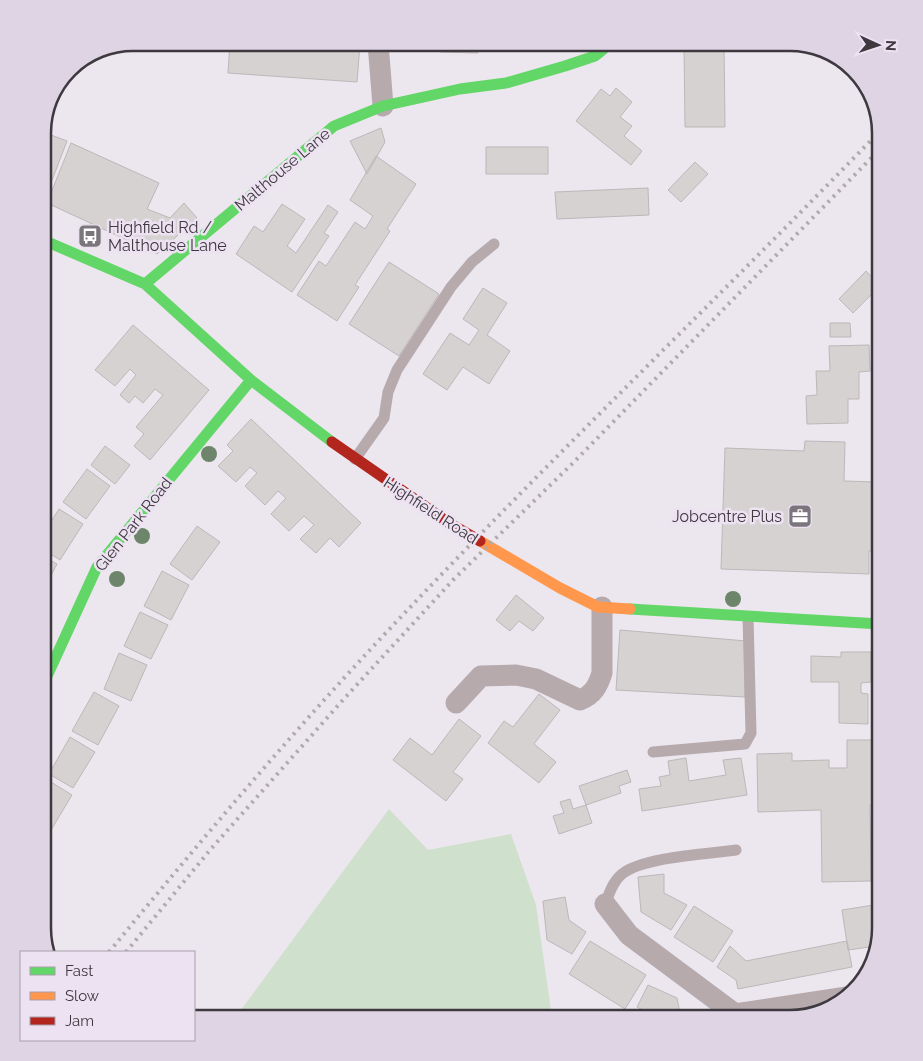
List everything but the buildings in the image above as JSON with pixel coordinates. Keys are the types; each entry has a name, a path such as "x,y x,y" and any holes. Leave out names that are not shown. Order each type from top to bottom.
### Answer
{"main road":[{"name":"Malthouse Lane","path":"145,284 334,126 383,106 460,89 506,83 595,56 601,51"},
{"name":"Highfield Road","path":"51,243 145,284 250,380 355,460 449,523 560,588 598,607 872,624"},
{"name":"Glen Park Road","path":"51,671 97,567 250,380"}],"street":[{"path":"379,51 383,106"},
{"path":"456,703 481,676 516,675 536,680 580,700 589,696 599,683 602,673 602,607"},
{"path":"605,904 629,935 730,1010"},
{"path":"761,1010 829,1000"}],"lane":[{"path":"355,460 384,418 388,392 397,370 425,326 451,287 472,262 494,244"},
{"path":"654,752 745,744 751,733 748,617"},
{"path":"605,904 610,890 621,874 636,866 660,860 736,850"}],"green space":[{"path":"389,809 428,850 511,834 536,905 551,1010 241,1010"}],"railway":[{"path":"110,951 236,800 368,652 494,520 872,139"},
{"path":"127,951 210,850 342,701 453,580 574,462 872,157"}],"traffic: fast":[{"path":"145,284 334,126 383,106 460,89 506,83 595,56 601,51"},
{"path":"51,243 145,284 251,380 332,442"},
{"path":"51,668 97,567 251,380"},
{"path":"630,609 872,624"}],"traffic: slow":[{"path":"480,541 560,588 598,607 630,609"}],"traffic: jam":[{"path":"332,442 449,523 480,541"}],"place":[{"name":"Highfield Rd / Malthouse Lane","path":"90,236"},
{"name":"Jobcentre Plus","path":"800,516"}]}
